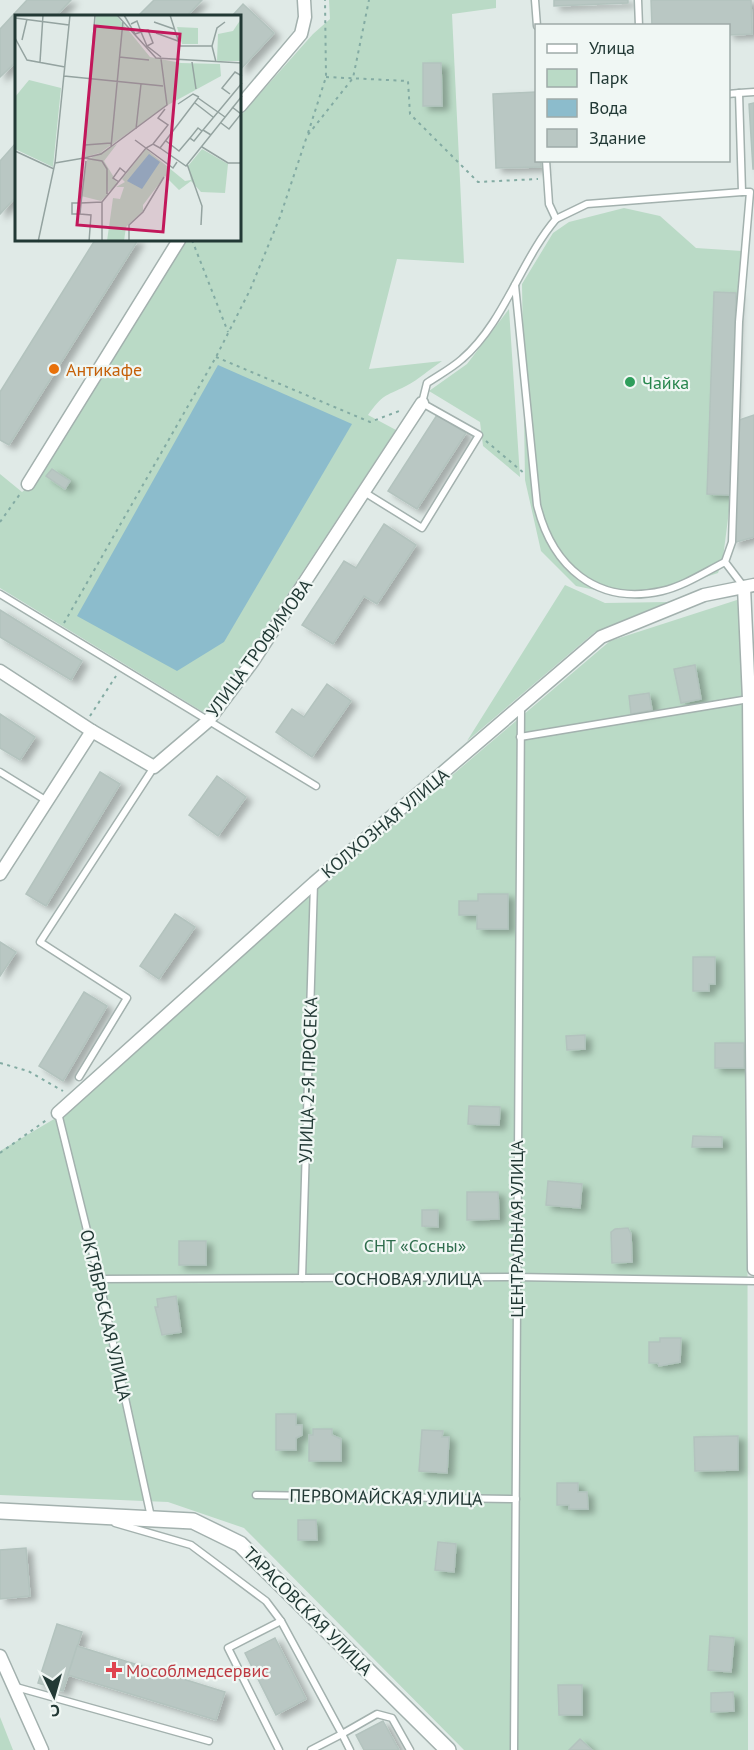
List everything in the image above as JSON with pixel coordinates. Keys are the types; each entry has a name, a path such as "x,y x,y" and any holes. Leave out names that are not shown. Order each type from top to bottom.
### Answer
{"street":[{"path":"242,104 301,34 305,17 304,0"},
{"path":"27,484 178,242"},
{"name":"УЛИЦА ТРОФИМОВА","path":"154,767 208,721 281,621 422,403"},
{"path":"749,586 754,1269"},
{"name":"КОЛХОЗНАЯ УЛИЦА","path":"58,1113 314,882 521,708 601,637 704,595 749,586"},
{"path":"0,671 92,731 154,767"},
{"path":"0,874 92,731"},
{"name":"ТАРАСОВСКАЯ УЛИЦА","path":"0,1511 151,1517 193,1521 240,1544 448,1750"},
{"path":"0,1656 16,1687 42,1750"}],"lane":[{"path":"536,0 537,24"},
{"path":"638,0 639,24"},
{"path":"739,93 742,192"},
{"path":"730,94 754,93"},
{"path":"546,162 549,204 556,219"},
{"path":"364,492 422,528 479,435 422,403 427,383 463,358 480,338 515,285 540,238 556,219 587,204 752,192 739,322 732,542 725,562 662,591 620,593 604,589 585,580 560,560 543,528 534,482 515,285"},
{"path":"725,562 749,586"},
{"path":"0,594 316,786"},
{"path":"520,737 749,699"},
{"name":"ЦЕНТРАЛЬНАЯ УЛИЦА","path":"514,1750 515,1277 521,708"},
{"path":"79,1077 127,998 40,942 154,767"},
{"path":"0,772 47,801"},
{"name":"УЛИЦА 2-Я ПРОСЕКА","path":"302,1278 314,882"},
{"name":"ОКТЯБРЬСКАЯ УЛИЦА","path":"58,1113 99,1279 151,1517"},
{"name":"СОСНОВАЯ УЛИЦА","path":"99,1279 515,1277 754,1281"},
{"name":"ПЕРВОМАЙСКАЯ УЛИЦА","path":"256,1495 516,1499"},
{"path":"83,1514 191,1545 266,1601 281,1621 350,1750"},
{"path":"279,1750 228,1648 281,1621"},
{"path":"16,1687 209,1741"},
{"path":"311,1750 377,1714 392,1718 410,1750"}],"path":[{"path":"61,630 216,357 250,290 280,217 326,77 326,0"},
{"path":"307,135 353,78 369,0"},
{"path":"326,77 408,81 410,114 478,182 548,178"},
{"path":"193,242 228,332"},
{"path":"216,357 370,422 422,403"},
{"path":"479,435 534,482"},
{"path":"0,522 27,484"},
{"path":"92,731 87,721 121,668"},
{"path":"0,1063 28,1071 65,1092 79,1077"},
{"path":"0,1153 58,1113"}],"green space":[{"path":"329,0 496,0 496,8 452,14 464,263 397,259 369,369 442,361 410,384 384,397 368,415 396,430 208,715 0,588 0,474 22,492 30,486 183,242 242,242 242,114 313,34 330,19"},
{"name":"Чайка","path":"624,208 660,216 696,248 742,251 731,495 723,558 718,573 639,599 576,586 541,551 525,480 522,284 553,233 569,222"},
{"path":"509,309 520,477 483,446 480,422 429,391 467,364"},
{"path":"565,585 605,603 668,602 595,632 467,741"},
{"name":"СНТ «Сосны»","path":"740,599 747,752 748,1750 464,1750 244,1528 168,1502 0,1495 0,1151 71,1109 161,1026 316,891 610,641"},
{"path":"0,1717 13,1750 0,1750"}],"water":[{"path":"218,365 352,424 224,642 177,671 77,616"}],"building":[{"path":"27,0 71,0 57,15 15,15 15,63 0,77 0,29"},
{"path":"154,0 202,0 188,15 139,15"},
{"path":"554,0 628,0 628,3 554,6"},
{"path":"651,0 751,0 752,34 730,35 730,24 652,24"},
{"path":"243,4 274,33 242,68 242,15 233,15"},
{"path":"423,63 441,63 442,106 423,106"},
{"path":"535,92 535,162 540,162 541,167 496,168 493,94"},
{"path":"754,103 754,169 753,169 749,104"},
{"path":"15,144 15,198 0,214 0,161"},
{"path":"94,242 137,242 9,445 0,440 0,392"},
{"path":"714,292 736,293 730,495 707,494"},
{"path":"437,415 466,433 417,509 388,491"},
{"path":"754,415 754,537 733,543 739,420"},
{"path":"52,469 70,481 65,489 46,476"},
{"path":"384,524 416,545 377,604 364,596 333,644 302,625 344,561 356,568"},
{"path":"0,610 82,661 71,680 0,637"},
{"path":"695,665 701,699 681,703 674,669"},
{"path":"327,684 351,701 312,757 276,732 292,709 304,717"},
{"path":"649,693 652,710 631,714 629,696"},
{"path":"0,714 35,737 20,760 0,748"},
{"path":"100,772 120,784 46,906 26,894"},
{"path":"217,776 246,797 218,836 189,815"},
{"path":"478,894 508,894 508,929 477,929 477,915 459,915 459,901 478,901"},
{"path":"175,914 195,927 159,979 140,966"},
{"path":"0,942 16,952 0,976"},
{"path":"693,957 715,957 715,984 709,984 709,991 693,991"},
{"path":"84,992 107,1006 63,1081 39,1066"},
{"path":"585,1035 585,1049 567,1050 566,1036"},
{"path":"715,1043 744,1043 744,1068 715,1068"},
{"path":"469,1106 500,1107 499,1125 468,1124"},
{"path":"693,1136 722,1137 722,1147 692,1147"},
{"path":"548,1181 582,1184 580,1208 546,1205"},
{"path":"467,1192 498,1192 499,1219 467,1220"},
{"path":"422,1210 438,1210 438,1227 422,1226"},
{"path":"628,1228 631,1234 632,1262 612,1263 611,1232 615,1229"},
{"path":"179,1241 206,1241 206,1265 179,1265"},
{"path":"176,1296 181,1332 162,1335 155,1307 158,1307 157,1299"},
{"path":"660,1338 681,1338 680,1362 659,1366 658,1363 649,1363 649,1342 660,1342"},
{"path":"276,1414 296,1414 296,1425 302,1425 302,1435 296,1438 296,1450 276,1450"},
{"path":"313,1429 332,1429 332,1435 341,1439 341,1461 309,1461 309,1435 313,1435"},
{"path":"422,1430 443,1431 442,1437 449,1437 447,1473 419,1471"},
{"path":"738,1436 738,1470 695,1471 694,1437"},
{"path":"557,1483 578,1483 578,1492 587,1492 588,1509 569,1509 569,1505 557,1505"},
{"path":"298,1520 316,1520 317,1540 298,1540"},
{"path":"438,1542 456,1544 454,1572 435,1570"},
{"path":"26,1548 30,1596 0,1599 0,1550"},
{"path":"57,1624 82,1632 63,1691 38,1683"},
{"path":"710,1636 734,1638 731,1672 708,1670"},
{"path":"275,1638 306,1699 276,1715 245,1653"},
{"path":"77,1646 225,1692 216,1720 68,1675"},
{"path":"558,1685 582,1685 582,1715 559,1715"},
{"path":"733,1692 734,1711 711,1712 711,1693"},
{"path":"383,1721 399,1750 364,1750 356,1735"},
{"path":"580,1739 592,1750 569,1750"}],"place":[{"name":"Антикафе","path":"54,369"},
{"name":"Чайка","path":"630,382"},
{"name":"Мособлмедсервис","path":"114,1670"}]}
